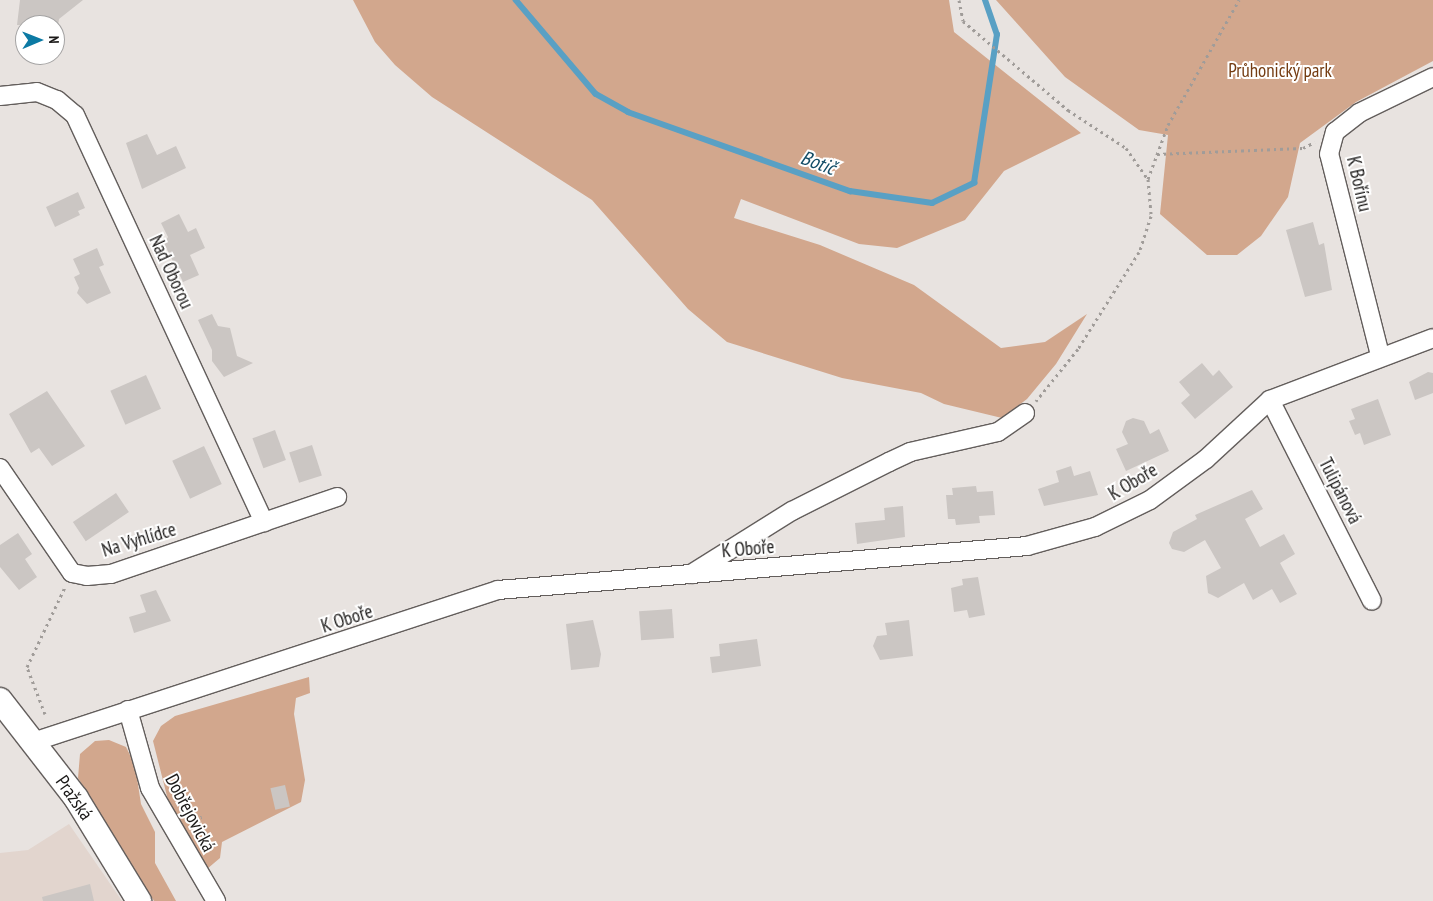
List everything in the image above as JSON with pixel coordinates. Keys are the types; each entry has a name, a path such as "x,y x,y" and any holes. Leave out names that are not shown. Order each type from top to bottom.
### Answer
{"main road":[{"name":"Pražská","path":"1,703 76,798 139,901"}],"street":[{"name":"K Bořínu","path":"1380,355 1329,154 1335,132 1359,113 1433,77"},
{"name":"Nad Oborou","path":"0,96 37,92 57,100 75,115 264,522"},
{"name":"K Oboře","path":"33,742 498,590 688,576 1026,546 1095,527 1158,494 1206,459 1270,400 1380,355 1433,338"},
{"name":"Tulipánová","path":"1270,400 1372,601"},
{"path":"688,576 792,511 889,462 910,452 998,432 1025,413"},
{"path":"0,468 72,573"},
{"name":"Na Vyhlídce","path":"72,573 111,574 338,497"},
{"name":"Dobřejovická","path":"128,710 150,788 216,901"}],"path":[{"path":"959,0 963,21 1068,110 1126,148 1148,179"},
{"path":"1025,413 1078,349 1139,252 1151,216 1148,179 1168,125 1240,0"},
{"path":"1157,154 1303,148 1335,132"},
{"path":"45,714 27,667 72,573"}],"shaded area":[{"path":"69,824 122,901 0,901 0,853 28,850"}],"green space":[{"path":"353,0 949,0 954,32 1081,133 1004,171 965,220 897,248 859,244 741,199 734,218 820,245 914,285 1001,348 1045,342 1087,314 1056,364 1027,399 1002,418 944,404 921,393 842,378 727,342 688,309 592,200 432,97 395,65 375,42"},
{"name":"Průhonický park","path":"996,0 1433,0 1433,61 1356,102 1300,143 1288,197 1261,236 1237,255 1207,255 1160,214 1168,135 1139,130 1065,77"},
{"path":"309,677 310,693 296,698 294,714 305,780 301,802 222,842 220,858 207,869 169,804 153,741 161,726 175,716"},
{"path":"109,740 126,747 135,765 141,804 155,832 155,863 176,901 154,901 78,778 80,754 95,741"}],"building":[{"path":"20,0 83,0 64,15 18,15"},
{"path":"147,134 157,155 176,146 186,168 142,189 126,143"},
{"path":"78,192 85,208 78,211 80,215 55,227 46,207"},
{"path":"179,214 188,232 196,228 205,248 190,255 199,275 183,282 164,243 168,237 161,223"},
{"path":"1313,222 1319,245 1324,243 1332,290 1305,297 1286,230"},
{"path":"97,248 104,265 99,267 111,293 87,304 77,293 79,288 74,277 80,274 73,259"},
{"path":"212,314 218,326 230,328 237,356 253,363 224,377 212,361 212,350 198,320"},
{"path":"1202,363 1213,376 1219,370 1233,387 1195,419 1181,403 1190,395 1179,382"},
{"path":"1428,372 1433,373 1433,393 1415,400 1409,382"},
{"path":"146,375 161,409 125,425 110,391"},
{"path":"47,391 85,446 52,466 39,448 31,453 9,414"},
{"path":"1378,399 1391,435 1364,445 1360,433 1355,435 1349,421 1355,419 1351,409"},
{"path":"1133,418 1144,421 1150,434 1159,429 1169,451 1126,471 1116,449 1128,444 1122,432 1126,421"},
{"path":"275,430 286,460 263,468 252,438"},
{"path":"312,445 322,475 299,483 289,452"},
{"path":"204,446 222,484 190,499 172,461"},
{"path":"1071,466 1074,476 1090,471 1098,495 1044,506 1038,489 1059,482 1056,471"},
{"path":"976,486 977,492 993,491 995,515 979,516 980,523 956,525 955,519 948,519 946,495 953,495 952,488"},
{"path":"1252,490 1263,509 1245,519 1260,547 1284,534 1295,554 1280,563 1297,594 1280,603 1272,589 1253,600 1244,583 1218,598 1208,593 1206,576 1221,568 1205,540 1184,552 1172,549 1169,543 1173,532 1197,519 1195,515"},
{"path":"116,493 129,512 86,541 73,522"},
{"path":"903,506 905,537 857,544 855,523 885,520 884,508"},
{"path":"18,533 32,554 25,559 37,577 19,590 0,567 0,545"},
{"path":"978,577 985,615 969,618 967,610 954,612 951,588 963,585 962,579"},
{"path":"156,590 171,621 134,633 129,617 146,612 140,595"},
{"path":"672,609 674,638 641,640 639,611"},
{"path":"593,620 601,654 599,667 571,670 566,624"},
{"path":"909,620 913,656 880,660 873,646 877,636 887,635 885,623"},
{"path":"757,639 761,666 712,673 710,657 720,656 719,644"},
{"path":"285,785 290,806 275,810 270,788"},
{"path":"90,884 94,901 43,901 42,897"}],"waterway":[{"name":"Botič","path":"516,0 596,94 628,112 850,191 932,203 974,183 997,35 985,0"}]}
